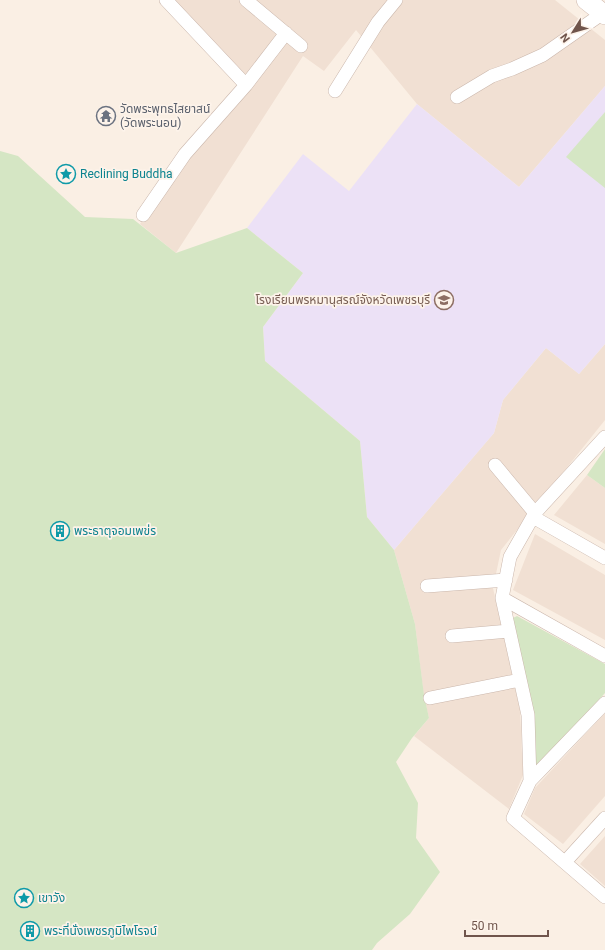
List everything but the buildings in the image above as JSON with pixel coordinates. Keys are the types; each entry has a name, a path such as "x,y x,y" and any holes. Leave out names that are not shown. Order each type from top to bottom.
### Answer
{"main road":[{"path":"586,0 604,14"}],"street":[{"path":"166,0 246,85"},
{"path":"246,0 301,46"},
{"path":"335,91 378,22 396,0"},
{"path":"457,97 492,76 543,55 604,14"},
{"path":"143,215 185,154 246,85 286,33"},
{"path":"530,781 528,715 502,598 510,557 534,515 603,443"},
{"path":"495,465 534,515 605,558"},
{"path":"427,586 506,580"},
{"path":"502,598 605,656"},
{"path":"452,636 509,631"},
{"path":"430,698 520,680"},
{"path":"605,702 530,781 513,818 605,897"},
{"path":"565,862 605,818"}],"shaded area":[{"path":"171,0 241,0 281,34 246,80"},
{"path":"251,0 555,0 605,40 605,86 519,187 417,104 356,30 324,71 303,56 176,253 140,224 190,157 290,32"},
{"name":"โรงเรียนพรหมานุสรณ์จังหวัดเพชรบุรี","path":"605,86 605,344 579,374 546,348 503,400 494,433 394,550 367,517 360,441 265,361 263,327 303,273 247,228 303,154 349,191 417,104 519,187"},
{"path":"605,344 605,420 501,550 493,588 520,710 523,775 509,809 414,736 429,718 424,697 415,624 394,550 494,433 503,400 546,348 579,374"},
{"path":"587,475 605,488 605,544 554,515"},
{"path":"535,534 605,575 605,640 513,590"},
{"path":"605,713 605,796 563,844 524,814 535,788"},
{"path":"605,836 605,886 580,864"}],"green space":[{"path":"605,112 605,188 566,157"},
{"path":"0,151 18,156 85,217 133,219 176,253 247,228 303,273 263,327 265,361 360,441 367,517 394,550 415,624 424,695 429,718 412,738 396,762 418,803 416,838 440,872 410,914 377,943 372,950 0,950"},
{"path":"605,449 605,488 587,475"},
{"path":"517,616 605,664 605,693 540,764 535,764 511,619"}],"place":[{"name":"วัดพระพุทธไสยาสน์ (วัดพระนอน)","path":"106,116"},
{"name":"Reclining Buddha","path":"66,174"},
{"name":"โรงเรียนพรหมานุสรณ์จังหวัดเพชรบุรี","path":"444,300"},
{"name":"พระธาตุจอมเพข่ร","path":"60,531"},
{"name":"เขาวัง","path":"24,898"},
{"name":"พระที่นั่งเพชรภูมิไพโรจน์","path":"30,931"}]}
